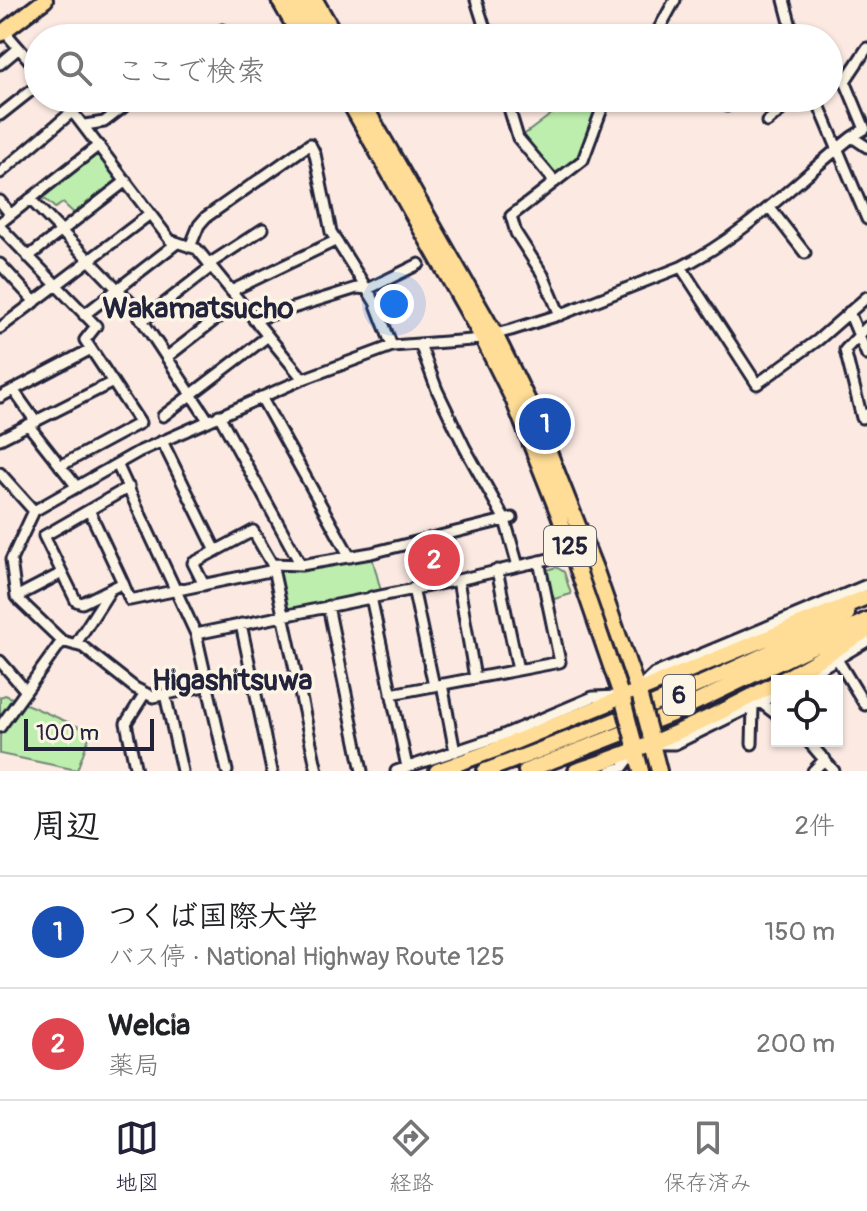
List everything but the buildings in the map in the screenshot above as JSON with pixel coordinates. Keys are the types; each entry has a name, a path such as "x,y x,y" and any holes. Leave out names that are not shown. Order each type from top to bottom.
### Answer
{"main road":[{"path":"2,32 45,0"},
{"path":"279,0 293,24"},
{"path":"291,0 305,24"},
{"path":"304,0 317,24"},
{"path":"315,0 329,24"},
{"name":"125","path":"346,112 427,227"},
{"name":"125","path":"356,112 427,227"},
{"name":"125","path":"367,112 427,227 532,409 587,547 639,694 659,771"},
{"name":"125","path":"375,112 427,227"},
{"name":"125","path":"488,336 572,552 623,700 641,771"},
{"path":"437,771 639,694 867,597"},
{"name":"6","path":"485,771 665,701 744,666 867,603"},
{"name":"6","path":"526,771 672,714 867,620"},
{"path":"651,739 702,726 867,630"},
{"name":"6","path":"635,746 651,739"},
{"path":"576,771 635,746"}],"street":[{"path":"476,0 484,24"},
{"path":"662,24 675,0"},
{"path":"784,0 790,24"},
{"path":"2,32 24,54"},
{"path":"0,64 19,48"},
{"path":"209,685 153,697 135,688 93,653 62,641 16,597 11,560 34,511 162,441 303,379 392,346 488,336 560,315 709,253 770,208 837,148 865,129 845,81 867,48"},
{"path":"0,115 24,96"},
{"path":"0,173 72,112"},
{"path":"74,112 170,240 197,249 303,379"},
{"path":"85,125 104,122 117,112"},
{"path":"510,112 518,138 555,182"},
{"path":"560,315 543,275 516,233 511,216 583,160 601,112"},
{"path":"767,122 779,112"},
{"path":"822,112 867,219"},
{"path":"852,137 867,147"},
{"path":"190,247 199,225 206,217 310,144 335,241 368,289 392,346"},
{"path":"60,466 140,423 85,340 96,326 0,225 99,145"},
{"path":"28,257 126,181"},
{"path":"30,199 130,302 208,420"},
{"path":"0,201 10,214"},
{"path":"770,208 805,253"},
{"path":"0,328 150,214"},
{"path":"142,321 210,265 263,229"},
{"path":"231,291 335,241"},
{"path":"84,315 177,243"},
{"path":"0,264 35,302"},
{"path":"254,320 357,288 368,289 419,264"},
{"path":"681,267 757,384 818,340 867,297"},
{"path":"167,357 239,301"},
{"path":"849,312 867,355"},
{"path":"867,327 845,350 862,418 867,414"},
{"path":"163,416 268,336"},
{"path":"420,344 437,390 465,448 509,519 518,566"},
{"path":"0,397 91,349"},
{"path":"0,439 113,382"},
{"path":"14,391 60,466 77,487"},
{"path":"261,397 350,557"},
{"path":"219,415 301,565"},
{"path":"162,441 216,551"},
{"path":"117,464 196,634 227,771"},
{"path":"0,473 34,511"},
{"path":"123,583 82,603 76,601 44,536 129,487"},
{"path":"89,510 130,600 273,567 350,557 509,519"},
{"path":"204,585 193,563 253,531 273,567 317,771"},
{"path":"196,634 458,580 587,547"},
{"path":"391,694 560,662 539,561"},
{"path":"497,570 518,670"},
{"path":"16,597 62,573"},
{"path":"458,580 475,678"},
{"path":"639,694 654,674 867,585"},
{"path":"413,588 455,752"},
{"path":"75,645 111,589"},
{"path":"371,597 407,767"},
{"path":"328,606 362,771"},
{"path":"241,624 272,771"},
{"path":"0,727 62,641"},
{"path":"809,675 867,641"},
{"path":"837,659 865,705"},
{"path":"0,661 26,691"},
{"path":"136,771 126,723 145,693"},
{"path":"165,694 182,771"},
{"path":"396,771 501,736 593,697 623,700"},
{"path":"702,726 771,697"},
{"path":"757,704 771,712"},
{"path":"752,744 757,704"},
{"path":"611,771 623,767 635,746"},
{"path":"814,747 834,771"},
{"path":"813,771 825,759"}],"green space":[{"path":"554,112 598,112 580,158 555,179 521,137"},
{"path":"99,147 123,181 77,216 63,203 55,208 45,199 41,202 33,199"},
{"path":"371,553 382,595 284,615 272,564"},
{"path":"556,567 564,572 571,594 551,600 545,571"},
{"path":"5,695 91,732 77,770 0,754 0,697"}],"place":[{"name":"つくば国際大学","path":"545,424"},
{"name":"Welcia","path":"434,560"}],"district":[{"name":"Wakamatsucho","path":"198,308"},
{"name":"Higashitsuwa","path":"232,680"}]}
